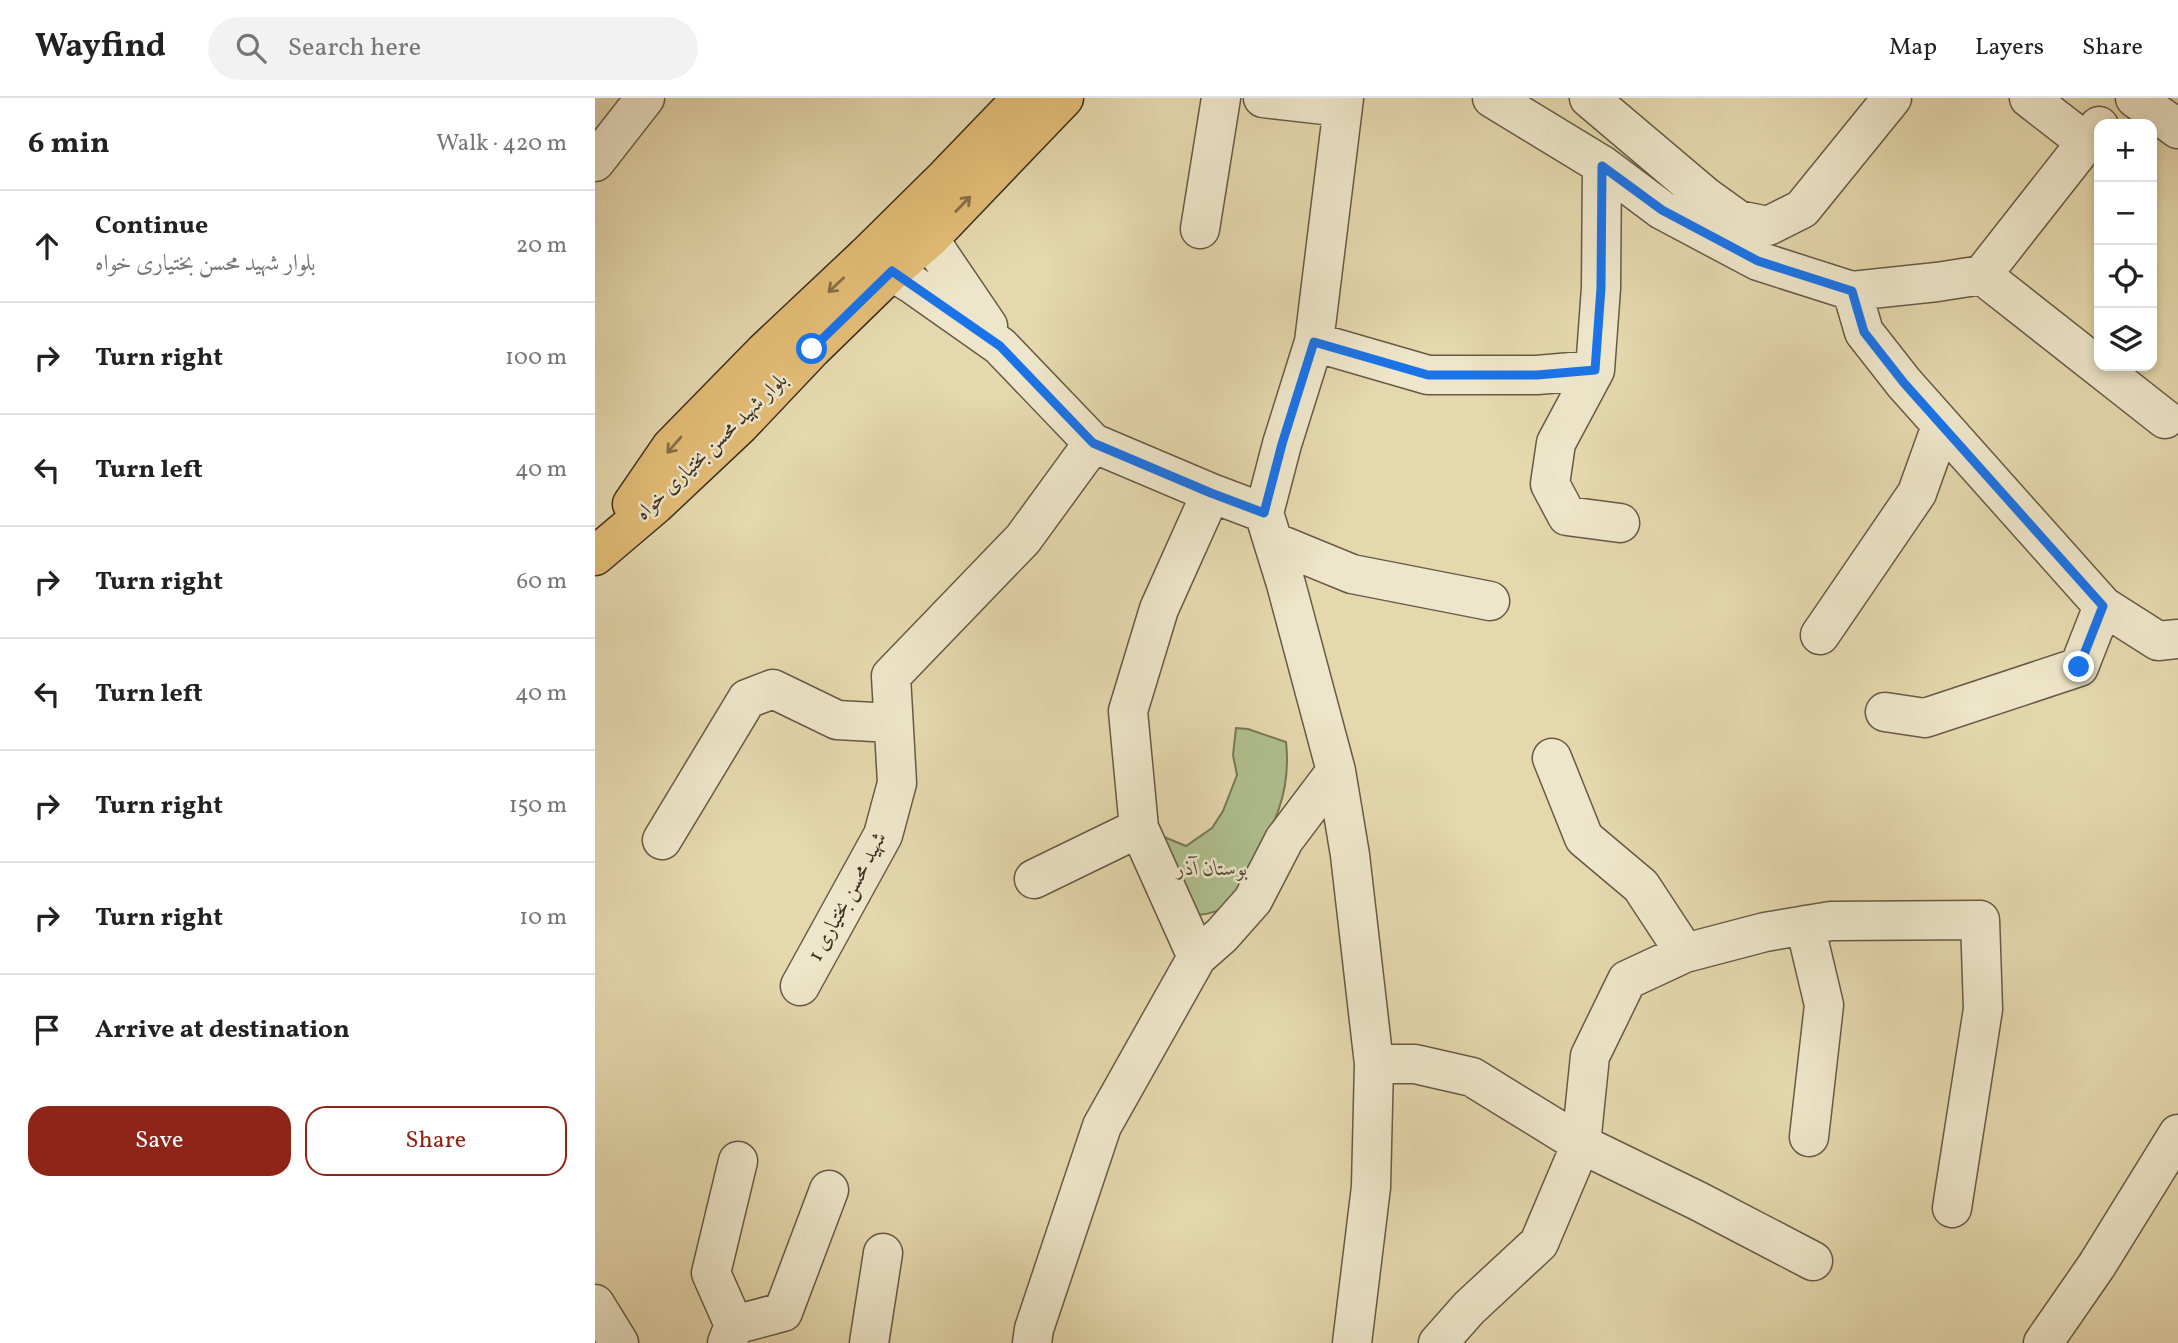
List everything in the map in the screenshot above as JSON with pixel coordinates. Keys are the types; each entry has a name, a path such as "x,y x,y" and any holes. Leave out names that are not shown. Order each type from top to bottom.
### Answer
{"main road":[{"name":"بلوار شهید محسن بختیاری خواه","path":"917,229 1023,98"},
{"name":"بلوار شهید محسن بختیاری خواه","path":"595,551 643,490 671,447 764,352 879,264 1064,98"},
{"name":"بلوار شهید محسن بختیاری خواه","path":"595,556 655,505 730,434 812,349 879,264"}],"street":[{"path":"595,162 645,98"},
{"path":"1200,229 1221,98"},
{"path":"1263,98 1343,102 1314,342 1282,444 1269,528 1336,771 1350,855 1374,1065 1371,1187 1352,1343"},
{"path":"1492,98 1602,166 1662,210 1758,261 1852,291 1982,275 2094,134"},
{"path":"1589,98 1706,197 1738,220 1768,226 1802,209 1892,98"},
{"path":"2029,98 2094,130"},
{"path":"2105,119 2120,98"},
{"path":"2135,98 2178,129"},
{"path":"1602,166 1601,288 1595,370 1556,443 1550,484 1567,516 1620,523"},
{"path":"917,229 980,312 1000,346"},
{"path":"879,264 1000,346 1093,443 1211,493 1352,574 1490,601"},
{"path":"1982,275 2165,419"},
{"path":"1852,291 1864,332 1904,383 2103,606 2158,641 2178,639"},
{"path":"1314,342 1428,375 1537,375 1595,370"},
{"path":"1820,635 1917,493 1941,426"},
{"name":"شهید محسن بختیاری 1","path":"800,986 883,835 897,783 891,676 1023,539 1093,443"},
{"path":"1197,957 1139,828 1128,711 1159,609 1211,493"},
{"path":"1885,712 1925,718 2079,667 2103,606"},
{"path":"662,840 747,699 773,689 837,720 892,723"},
{"path":"1552,758 1584,838 1641,886 1685,953"},
{"path":"1031,1343 1102,1126 1197,957 1222,935 1253,900 1285,841 1336,771"},
{"path":"1034,879 1139,828"},
{"path":"1437,1343 1469,1308 1539,1243 1581,1144 1590,1056 1627,980 1685,953 1765,932 1831,921 1980,920 1983,1009 1952,1208"},
{"path":"1805,925 1824,1005 1809,1137"},
{"path":"1374,1065 1415,1064 1472,1077 1581,1144 1813,1261"},
{"path":"2043,1343 2097,1265 2178,1134"},
{"path":"738,1161 711,1273 730,1334 783,1312 829,1191"},
{"path":"869,1343 883,1253"},
{"path":"595,1304 619,1343"}],"green space":[{"name":"بوستان آذر","path":"1236,728 1248,729 1286,742 1283,796 1272,827 1232,899 1219,910 1196,915 1152,832 1186,846 1212,828 1223,811 1237,775 1233,755"}],"route":[{"path":"812,349 892,271 1000,346 1093,443 1264,513 1314,342 1428,375 1537,375 1595,370 1601,288 1602,166 1662,210 1758,261 1852,291 1864,332 1904,383 2103,606 2079,667"}]}
